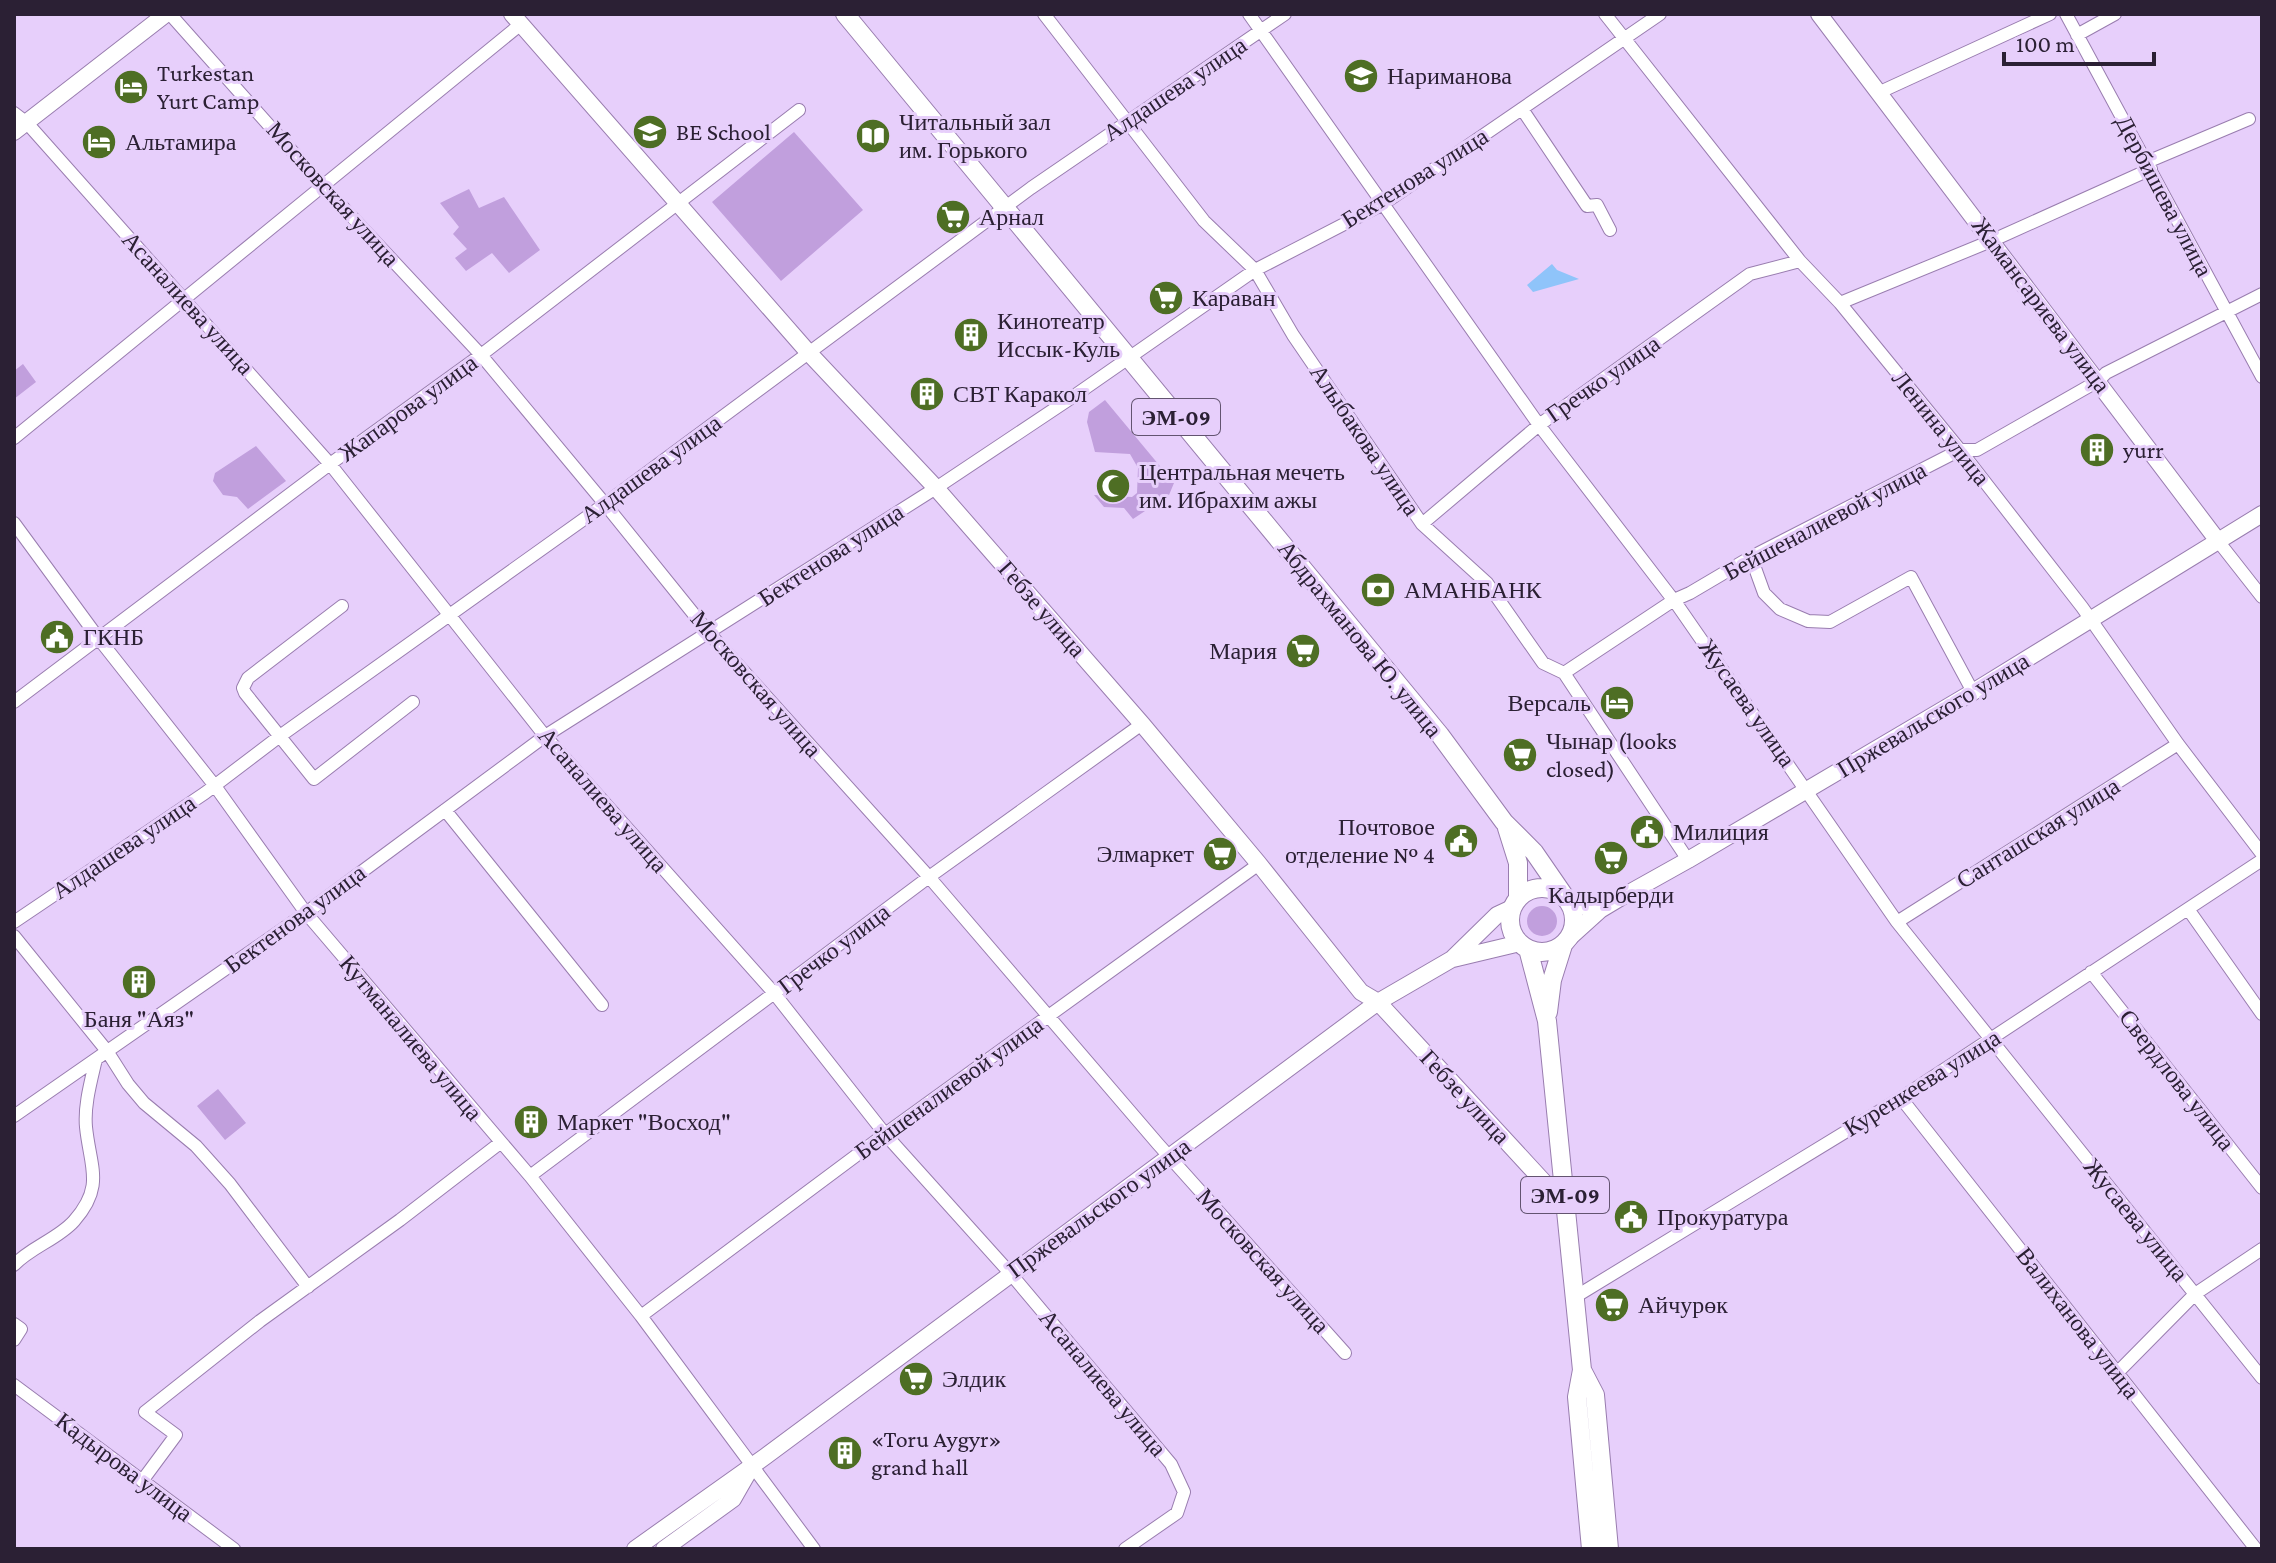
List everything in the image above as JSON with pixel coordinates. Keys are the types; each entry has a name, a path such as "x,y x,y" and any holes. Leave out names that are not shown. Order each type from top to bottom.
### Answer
{"highway":[{"name":"Абдрахманова Ю. улица","path":"845,14 1440,735 1504,822 1534,852 1567,901"},
{"name":"Абдрахманова Ю. улица","path":"1504,822 1518,863 1515,903"},
{"path":"1515,903 1525,893 1542,888 1551,889 1567,901"},
{"name":"ЭМ-09","path":"1547,1021 1552,980 1574,921 1567,901"},
{"name":"ЭМ-09","path":"1515,903 1511,927 1524,946 1547,1021 1582,1370 1577,1397 1591,1549"},
{"path":"1524,946 1546,952 1566,941"},
{"name":"ЭМ-09","path":"1582,1370 1595,1395 1609,1549"}],"main road":[{"path":"18,123 168,14"},
{"name":"Жамансариева улица","path":"1819,14 2218,541"},
{"name":"Гебзе улица","path":"517,19 808,352 936,488 1142,724 1361,992 1378,1002 1566,1206"},
{"name":"Пржевальского улица","path":"1566,941 1600,910 1973,692 2262,514"},
{"path":"1567,901 1600,910"},
{"name":"Пржевальского улица","path":"635,1549 752,1466 1378,1002 1452,959 1497,915 1515,903"},
{"name":"Пржевальского улица","path":"1452,959 1524,946"},
{"name":"Пржевальского улица","path":"664,1549 733,1499 752,1466"}],"street":[{"name":"Московская улица","path":"168,14 481,355 709,633 929,877 1345,1353"},
{"name":"Алыбакова улица","path":"1044,14 1204,221 1255,270 1293,335 1422,524 1487,583 1543,663 1564,673 1688,860"},
{"name":"Жусаева улица","path":"1249,14 1539,425 1674,600 1897,922 2262,1378"},
{"name":"Алдашева улица","path":"14,922 215,786 280,736 605,504 1005,207 1125,121 1285,14"},
{"name":"Ленина улица","path":"1605,14 1800,261 1840,303 1960,450 2091,620 2178,744 2262,854"},
{"name":"Бектенова улица","path":"14,1116 306,913 545,736 936,488 1255,270 1383,204 1660,14"},
{"path":"1880,92 2050,14"},
{"name":"Дербишева улица","path":"2066,14 2262,377"},
{"path":"2077,35 2115,14"},
{"path":"14,438 323,186 517,19"},
{"path":"1522,109 1587,206 1597,205 1610,230"},
{"name":"Жапарова улица","path":"14,702 330,464 481,355 799,110"},
{"path":"1840,303 1991,241 2249,119"},
{"name":"Асаналиева улица","path":"18,123 184,297 330,464 451,613 545,736 774,993 885,1134 1010,1273 1171,1464 1184,1492 1177,1513 1125,1549"},
{"name":"Гречко улица","path":"1422,524 1539,425 1750,274 1800,261"},
{"name":"Бейшеналиевой улица","path":"1564,673 1674,600 1751,557 1960,450 1977,450 2098,381 2106,373 2262,294"},
{"name":"Кутманалиева улица","path":"14,523 99,639 215,786 306,913 530,1176 641,1316 814,1549"},
{"name":"Жамансариева улица","path":"2218,541 2262,597"},
{"path":"1751,557 1764,593 1780,609 1808,621 1830,622 1911,577 1973,692"},
{"path":"342,606 244,683 245,693 314,779 413,702"},
{"name":"Гречко улица","path":"530,1176 929,877 1142,724"},
{"name":"Санташская улица","path":"1897,922 2178,744"},
{"path":"445,810 602,1005"},
{"name":"Куренкеева улица","path":"1575,1297 1901,1098 2262,860"},
{"name":"Бейшеналиевой улица","path":"641,1316 885,1134 1259,864"},
{"path":"2188,909 2262,1014"},
{"path":"14,936 107,1051 128,1084 144,1103 196,1146 230,1184 308,1287"},
{"name":"Свердлова улица","path":"2091,972 2262,1188"},
{"path":"14,1265 71,1224 93,1191 95,1180 86,1110 96,1059"},
{"name":"Валиханова улица","path":"1901,1098 2256,1549"},
{"path":"142,1481 176,1435 145,1412 260,1321 500,1143"},
{"path":"2117,1373 2195,1294 2262,1249"},
{"path":"14,1324 21,1329 14,1340"},
{"name":"Кадырова улица","path":"14,1385 234,1549"}],"shaded area":[{"path":"794,132 863,210 781,281 712,202"},
{"path":"469,189 479,208 504,197 540,250 509,273 492,253 466,271 455,258 467,249 453,234 459,227 440,203"},
{"path":"23,364 36,382 14,399 14,371"},
{"path":"1105,400 1174,483 1169,495 1133,519 1124,508 1104,507 1094,495 1132,497 1137,493 1138,468 1130,454 1095,452 1087,422 1089,412"},
{"path":"256,446 286,481 248,509 237,497 223,495 213,481 215,473"},
{"path":"1542,906 1553,910 1557,921 1553,932 1542,936 1531,932 1527,921 1531,910"},
{"path":"218,1089 246,1123 225,1140 197,1106"}],"water":[{"path":"1552,264 1557,270 1579,279 1533,292 1527,285"}],"place":[{"name":"Нариманова","path":"1361,76"},
{"name":"Turkestan Yurt Camp","path":"131,87"},
{"name":"BE School","path":"650,132"},
{"name":"Читальный зал им. Горького","path":"873,136"},
{"name":"Альтамира","path":"99,142"},
{"name":"Арнал","path":"953,217"},
{"name":"Караван","path":"1166,298"},
{"name":"Кинотеатр Иссык-Куль","path":"971,335"},
{"name":"СВТ Каракол","path":"927,394"},
{"name":"yurr","path":"2097,450"},
{"name":"Центральная мечеть им. Ибрахим ажы","path":"1113,486"},
{"name":"АМАНБАНК","path":"1378,590"},
{"name":"ГКНБ","path":"57,637"},
{"name":"Мария","path":"1303,651"},
{"name":"Версаль","path":"1617,703"},
{"name":"Чынар (looks closed)","path":"1520,755"},
{"name":"Милиция","path":"1647,832"},
{"name":"Почтовое отделение № 4","path":"1461,841"},
{"name":"Элмаркет","path":"1220,854"},
{"name":"Кадырберди","path":"1611,858"},
{"name":"Баня \"Аяз\"","path":"139,982"},
{"name":"Маркет \"Восход\"","path":"531,1122"},
{"name":"Прокуратура","path":"1631,1217"},
{"name":"Айчурөк","path":"1612,1305"},
{"name":"Элдик","path":"916,1379"},
{"name":"«Toru Aygyr» grand hall","path":"845,1453"}]}
